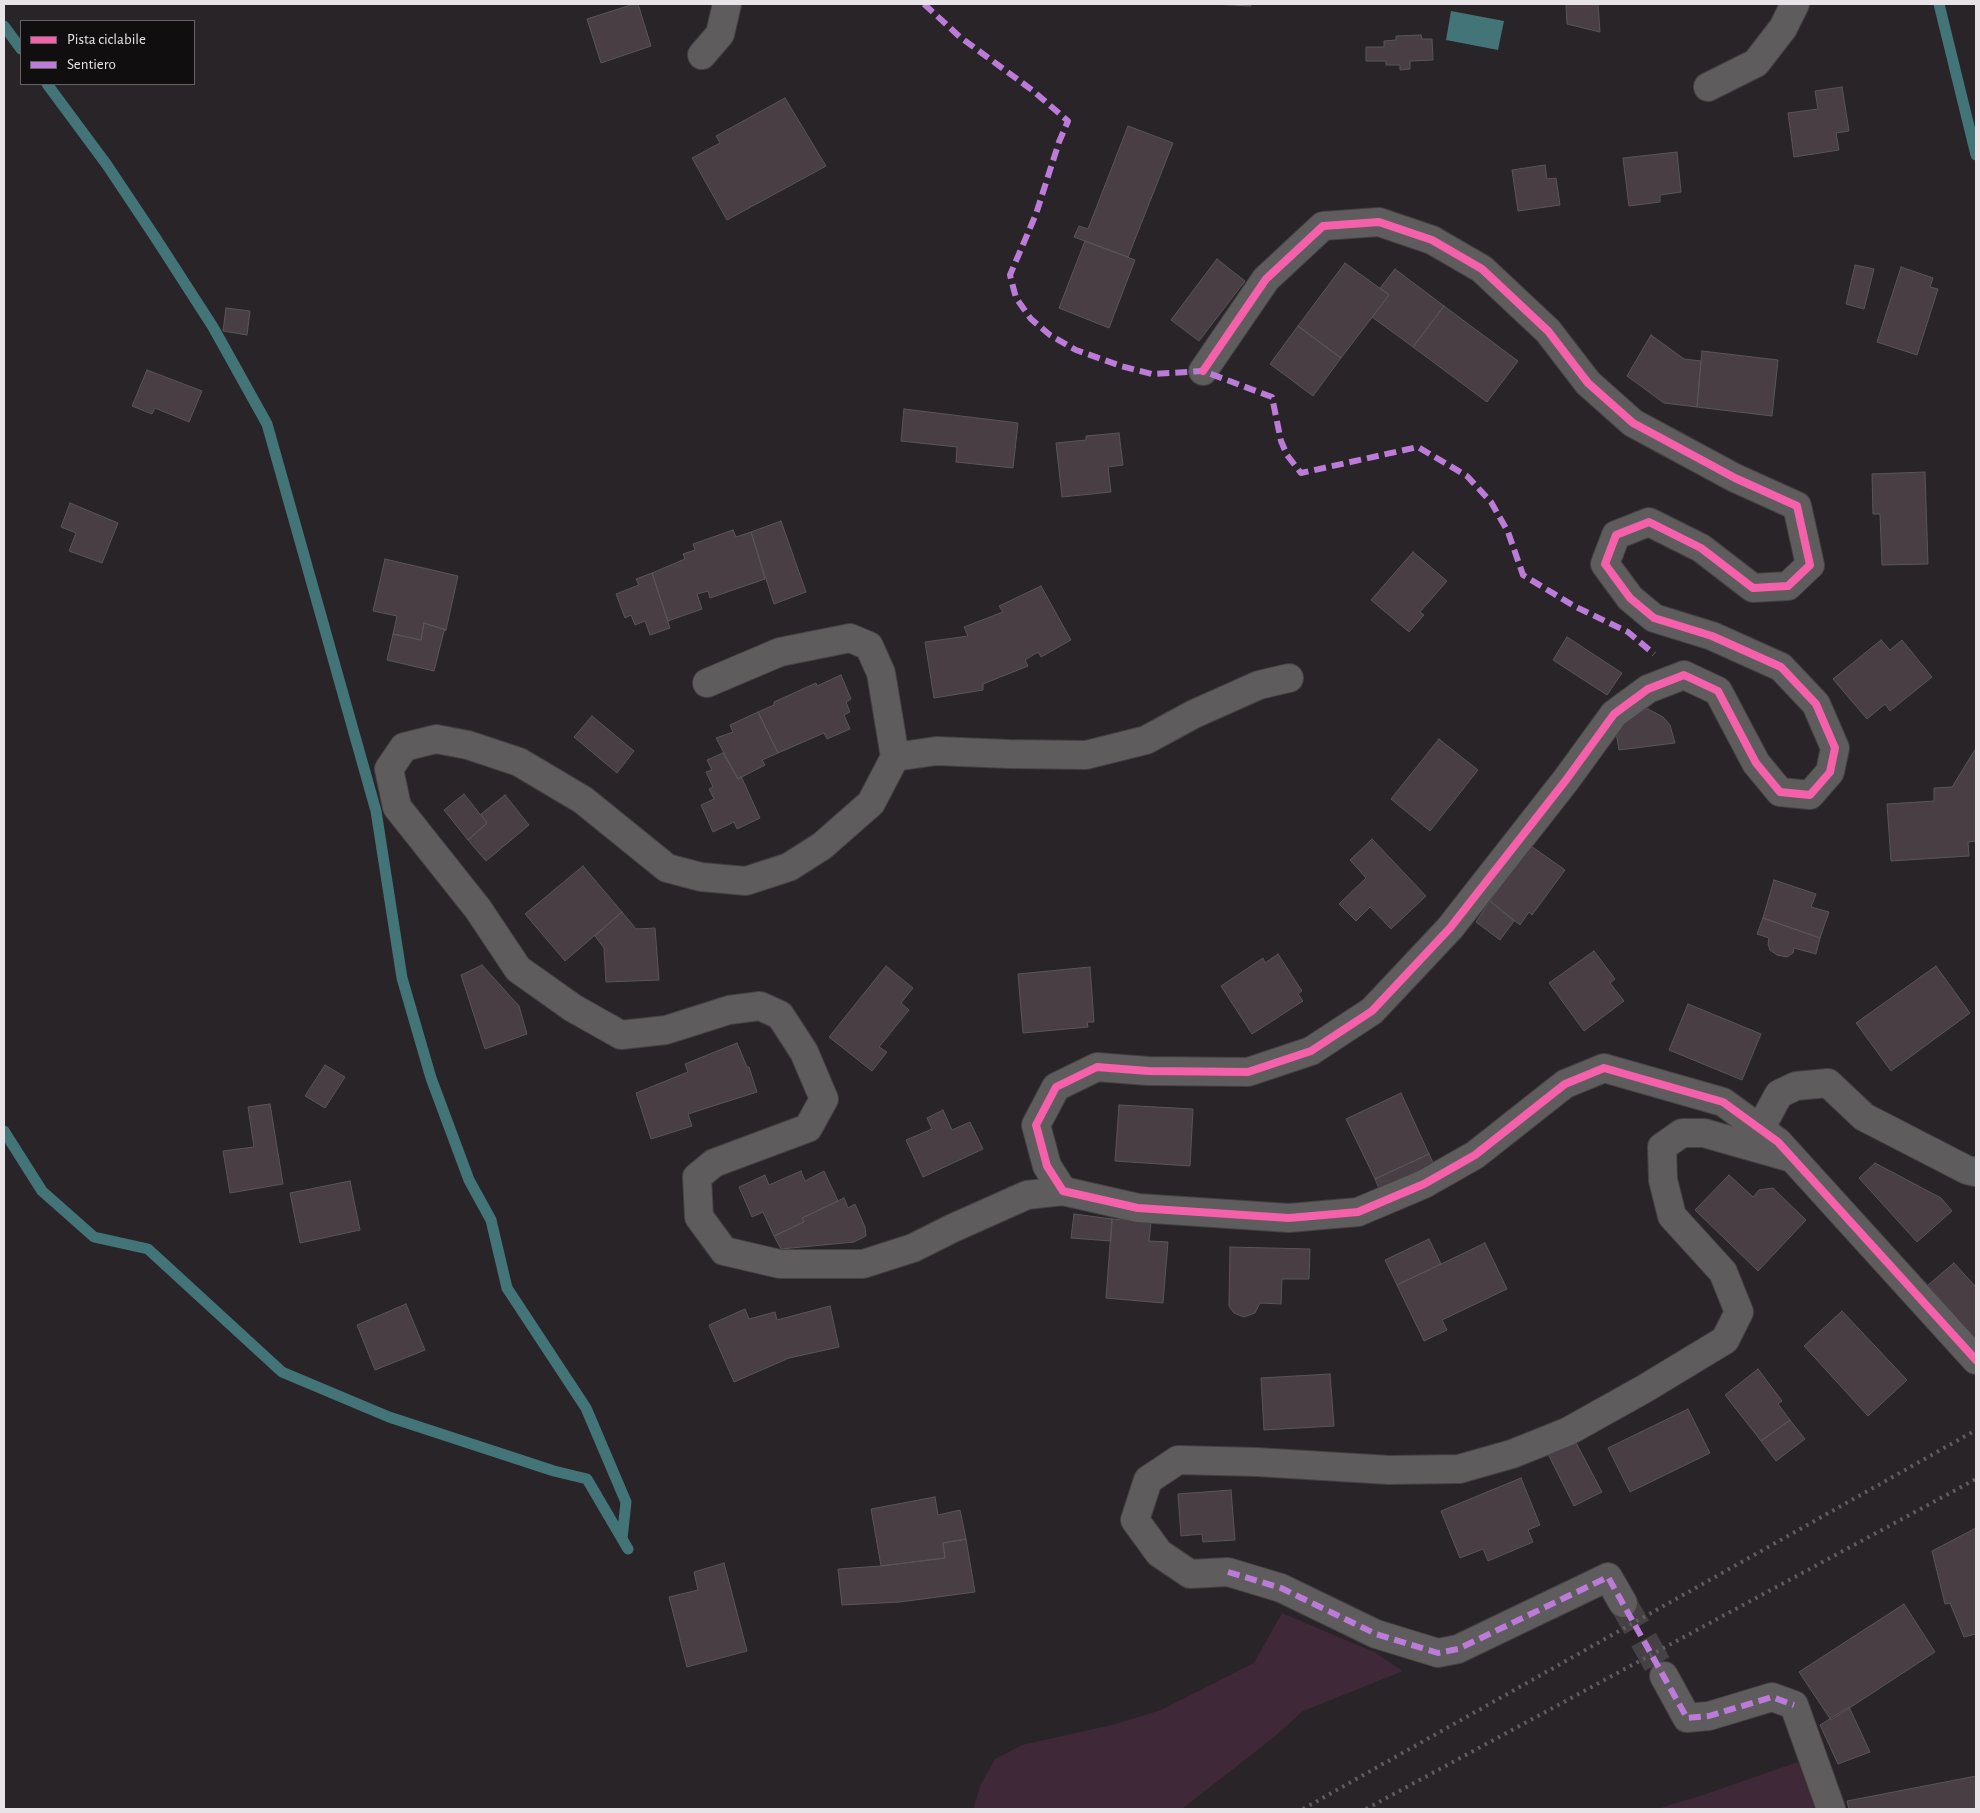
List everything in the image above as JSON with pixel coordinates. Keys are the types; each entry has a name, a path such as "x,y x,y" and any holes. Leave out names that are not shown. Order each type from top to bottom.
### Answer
{"street":[{"path":"702,55 720,34 727,4"},
{"path":"1708,87 1756,63 1783,28 1795,4"},
{"path":"1064,1191 1047,1166 1036,1124 1056,1087 1097,1067 1148,1071 1248,1072 1311,1051 1372,1011 1450,928 1566,780 1614,714 1648,688 1684,675 1718,691 1756,763 1780,792 1810,795 1830,772 1835,748 1816,704 1781,667 1712,636 1654,618 1630,598 1605,564 1616,535 1649,522 1700,548 1753,588 1788,586 1810,565 1797,506 1735,478 1632,423 1588,383 1548,331 1482,269 1474,264 1432,240 1379,222 1323,226 1266,278 1202,370"},
{"path":"707,683 780,652 850,638 869,646 881,673 895,757 871,803 822,846 789,868 746,881 701,877 667,868 583,800 518,762 468,745 436,739 404,747 388,769 397,808 478,909 518,969 573,1008 621,1035 666,1030 736,1009 760,1006 780,1015 804,1052 824,1099 808,1128 714,1163 697,1177 699,1217 724,1251 780,1264 863,1264 913,1248 1027,1195 1064,1191 1138,1208 1289,1218 1358,1212 1424,1184 1475,1155 1564,1084 1604,1068 1723,1102 1778,1142 1976,1360"},
{"path":"895,757 936,751 1086,755 1146,740 1194,714 1259,685 1289,678"},
{"path":"1760,1128 1779,1094 1796,1086 1828,1083 1864,1117 1958,1166 1976,1172"},
{"path":"1623,1603 1608,1577 1458,1649 1438,1653 1376,1634 1281,1588 1228,1572 1190,1574 1159,1553 1135,1520 1148,1480 1178,1460 1257,1462 1389,1470 1459,1469 1512,1454 1567,1432 1644,1389 1725,1340 1739,1312 1723,1272 1672,1216 1663,1180 1662,1147 1682,1133 1704,1133 1793,1158"},
{"path":"1664,1676 1687,1718 1709,1716 1772,1697 1794,1705 1831,1809"}],"shaded area":[{"path":"1282,1613 1374,1652 1403,1671 1303,1711 1274,1737 1182,1809 973,1809 981,1784 995,1759 1022,1745 1112,1725 1161,1710 1254,1663"},
{"path":"1798,1762 1815,1809 1657,1809 1703,1795"}],"water":[{"path":"1451,11 1504,21 1498,50 1446,40"}],"building":[{"path":"638,4 651,46 601,63 587,19"},
{"path":"1211,4 1251,4 1251,6"},
{"path":"1566,4 1598,4 1600,32 1567,24"},
{"path":"1421,35 1422,39 1432,39 1433,60 1410,61 1410,69 1400,70 1400,65 1386,65 1386,61 1366,61 1366,47 1384,47 1384,41 1396,40 1396,36"},
{"path":"1842,87 1849,131 1836,133 1839,150 1794,157 1788,113 1818,109 1815,91"},
{"path":"785,98 826,166 727,220 692,158 720,143 716,136"},
{"path":"1128,126 1173,143 1128,257 1074,237 1079,226 1088,229"},
{"path":"1677,152 1681,192 1660,195 1660,202 1629,206 1623,158"},
{"path":"1545,165 1547,179 1556,178 1560,205 1518,211 1512,170"},
{"path":"1085,241 1135,260 1109,328 1059,308"},
{"path":"1217,259 1245,281 1199,341 1171,320"},
{"path":"1345,263 1389,295 1341,358 1298,326"},
{"path":"1855,265 1874,269 1864,309 1846,304"},
{"path":"1901,267 1933,278 1930,287 1938,289 1917,355 1877,342"},
{"path":"1395,269 1444,306 1413,347 1372,317 1389,295 1380,288"},
{"path":"1444,306 1518,361 1487,402 1413,347"},
{"path":"226,308 250,311 247,335 223,331"},
{"path":"1298,326 1341,358 1313,396 1270,364"},
{"path":"1651,335 1684,359 1701,361 1697,407 1664,403 1627,376"},
{"path":"1702,351 1778,360 1772,416 1697,407"},
{"path":"147,370 202,391 189,422 155,408 152,414 132,406"},
{"path":"904,409 1018,423 1013,468 956,462 957,447 901,441"},
{"path":"1119,433 1123,465 1108,467 1111,492 1062,497 1056,443 1086,440 1086,436"},
{"path":"1925,472 1928,564 1882,565 1880,514 1873,514 1872,474"},
{"path":"70,503 118,523 102,563 69,551 76,533 61,527"},
{"path":"781,521 806,592 774,604 751,532"},
{"path":"733,530 736,537 751,532 765,579 710,598 708,591 697,594 702,609 668,621 652,573 685,559 683,554 695,550 693,544"},
{"path":"1413,552 1447,581 1420,612 1424,615 1409,632 1371,600"},
{"path":"385,559 458,576 446,630 424,623 421,640 393,634 397,616 373,611"},
{"path":"652,573 670,628 650,635 645,621 635,625 631,615 625,618 616,594 639,585 636,579"},
{"path":"1041,586 1071,640 1041,657 1038,652 1025,660 1028,666 983,684 983,690 934,698 925,642 968,636 964,627 1003,612 999,606"},
{"path":"424,623 446,630 444,631 434,671 387,660 393,634 421,640"},
{"path":"1567,637 1622,673 1607,695 1553,660"},
{"path":"1881,640 1890,650 1902,640 1932,677 1890,711 1885,704 1867,719 1833,679"},
{"path":"841,675 851,699 846,702 850,712 844,715 850,729 827,739 824,733 778,753 758,712 774,705 774,702 816,683 817,686"},
{"path":"1648,709 1663,717 1670,725 1675,743 1619,750 1615,726 1628,712"},
{"path":"758,712 778,753 762,760 765,765 738,779 716,738 733,732 730,725"},
{"path":"592,716 634,751 617,773 574,737"},
{"path":"1439,739 1478,770 1430,831 1391,799"},
{"path":"1976,748 1976,841 1968,842 1969,856 1891,861 1887,804 1934,801 1934,788 1952,787"},
{"path":"723,753 738,779 741,776 760,818 737,829 734,822 713,832 701,805 714,799 709,789 713,787 706,772 712,770 707,760"},
{"path":"464,794 487,823 468,840 444,810"},
{"path":"505,795 529,825 486,861 468,840 487,823 481,814"},
{"path":"1372,839 1426,896 1391,929 1370,907 1356,921 1339,904 1366,878 1350,860"},
{"path":"1531,846 1565,870 1532,915 1529,912 1520,925 1490,901"},
{"path":"583,866 622,912 565,961 525,914"},
{"path":"1774,880 1816,894 1811,907 1829,912 1820,938 1763,918"},
{"path":"1490,901 1514,921 1500,940 1476,922"},
{"path":"622,912 636,929 655,928 659,980 606,982 604,948 595,936"},
{"path":"1763,918 1820,938 1816,954 1794,948 1793,953 1787,957 1777,955 1770,950 1769,938 1757,934"},
{"path":"1594,951 1615,979 1610,983 1624,1001 1584,1031 1549,983"},
{"path":"1278,954 1302,991 1298,994 1303,1001 1252,1034 1221,986 1263,958 1265,963"},
{"path":"482,965 519,1006 527,1034 485,1049 461,975"},
{"path":"886,966 913,988 901,1003 909,1010 879,1047 887,1052 872,1071 829,1037"},
{"path":"1936,966 1970,1013 1891,1071 1856,1023"},
{"path":"1090,967 1094,1022 1087,1022 1088,1027 1023,1033 1018,974"},
{"path":"1688,1004 1761,1034 1742,1080 1669,1050"},
{"path":"737,1043 747,1067 749,1067 757,1092 688,1114 692,1126 651,1139 636,1093 688,1072 685,1064"},
{"path":"325,1065 345,1077 325,1108 305,1096"},
{"path":"1401,1093 1429,1154 1375,1179 1346,1119"},
{"path":"270,1104 283,1184 230,1193 223,1151 254,1147 248,1107"},
{"path":"1119,1105 1193,1109 1190,1166 1115,1161"},
{"path":"943,1110 952,1130 970,1122 983,1149 923,1177 906,1140 932,1129 927,1118"},
{"path":"1429,1154 1436,1169 1382,1195 1375,1179"},
{"path":"1875,1163 1941,1198 1952,1211 1917,1242 1859,1178"},
{"path":"801,1171 805,1181 824,1171 838,1201 802,1218 804,1222 774,1236 763,1212 752,1217 739,1187 765,1175 769,1185"},
{"path":"1729,1175 1753,1197 1759,1190 1773,1188 1806,1220 1758,1271 1695,1210"},
{"path":"350,1181 360,1230 300,1243 290,1193"},
{"path":"844,1198 848,1208 855,1204 865,1227 866,1236 854,1242 781,1249 774,1236 804,1222 802,1218"},
{"path":"1074,1214 1112,1219 1111,1241 1071,1238"},
{"path":"1112,1219 1151,1222 1149,1241 1168,1242 1163,1303 1106,1298"},
{"path":"1429,1239 1441,1264 1397,1285 1385,1260"},
{"path":"1485,1243 1507,1289 1442,1320 1447,1330 1424,1341 1397,1285"},
{"path":"1230,1247 1310,1249 1309,1279 1282,1279 1281,1304 1260,1303 1255,1313 1244,1317 1234,1313 1229,1306"},
{"path":"1954,1263 1976,1287 1976,1342 1928,1285"},
{"path":"406,1304 425,1350 375,1370 357,1325"},
{"path":"830,1306 839,1347 789,1358 734,1382 709,1325 745,1309 749,1319 775,1312 777,1320"},
{"path":"1842,1311 1907,1380 1868,1416 1804,1346"},
{"path":"1758,1369 1782,1401 1778,1404 1790,1420 1761,1441 1725,1395"},
{"path":"1330,1374 1334,1426 1264,1430 1261,1378"},
{"path":"1688,1409 1710,1453 1630,1492 1608,1448"},
{"path":"1790,1420 1805,1439 1776,1461 1761,1441"},
{"path":"1573,1437 1602,1492 1574,1506 1546,1450"},
{"path":"1521,1478 1540,1525 1528,1530 1533,1542 1488,1561 1483,1549 1460,1558 1441,1511"},
{"path":"1231,1490 1235,1540 1203,1542 1202,1534 1181,1536 1178,1494"},
{"path":"935,1497 938,1515 960,1510 966,1539 943,1543 945,1558 881,1566 871,1509"},
{"path":"1976,1528 1976,1634 1964,1637 1950,1603 1945,1604 1932,1551"},
{"path":"966,1539 975,1592 900,1602 842,1605 838,1569 945,1558 943,1543"},
{"path":"724,1563 747,1651 687,1667 669,1597 698,1590 694,1572"},
{"path":"1904,1604 1935,1652 1831,1720 1799,1672"},
{"path":"1849,1707 1870,1752 1838,1764 1820,1725"},
{"path":"1976,1776 1976,1809 1849,1809 1847,1801"}],"waterway":[{"path":"1939,4 1976,155"},
{"path":"4,26 20,48"},
{"path":"48,85 107,165 155,237 213,327 267,424 376,811 402,978 431,1078 469,1180 491,1220 507,1288 586,1408 626,1502 622,1539"},
{"path":"4,1131 42,1191 94,1237 148,1249 282,1372 389,1417 554,1471 587,1479 628,1549"}],"tunnel":[{"path":"1623,1603 1664,1676"}],"railway":[{"path":"1303,1809 1976,1430"},
{"path":"1366,1809 1976,1479"}],"marked path":[{"path":"924,4 960,37 1032,90 1068,121 1059,142 1036,214 1010,275 1016,298 1031,319 1050,335 1076,350 1121,366 1152,374 1203,371 1272,397 1281,441 1287,455 1301,473 1418,447 1467,476 1491,502 1508,532 1523,575 1574,606 1628,632 1654,654"},
{"path":"1228,1572 1281,1588 1376,1634 1438,1653 1458,1649 1608,1577 1687,1718 1709,1716 1772,1697 1794,1705"}],"cycle path":[{"path":"1203,371 1266,279 1323,226 1379,222 1432,240 1482,269 1548,331 1588,383 1633,423 1735,478 1797,506 1810,565 1788,586 1753,588 1701,548 1649,522 1616,535 1605,564 1630,598 1654,618 1712,636 1781,667 1816,704 1835,748 1830,772 1810,795 1780,792 1756,763 1718,691 1684,675 1648,689 1614,714 1566,780 1450,928 1372,1011 1311,1051 1248,1072 1148,1071 1097,1067 1056,1087 1036,1125 1047,1166 1063,1191 1138,1208 1289,1218 1358,1212 1424,1184 1475,1155 1565,1084 1604,1068 1723,1102 1778,1142 1976,1360"}]}
